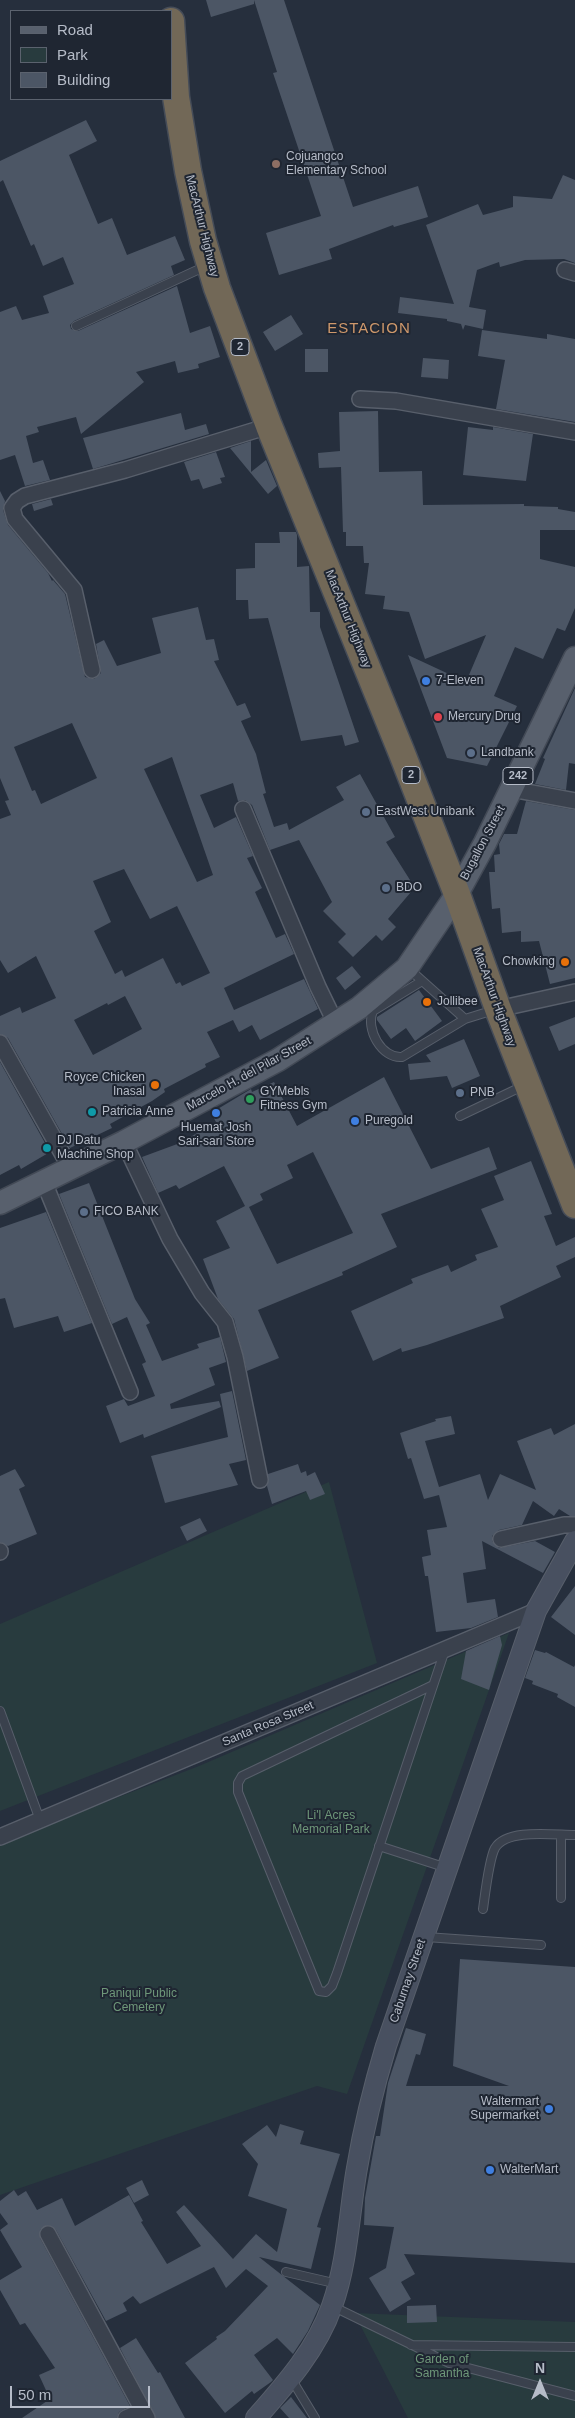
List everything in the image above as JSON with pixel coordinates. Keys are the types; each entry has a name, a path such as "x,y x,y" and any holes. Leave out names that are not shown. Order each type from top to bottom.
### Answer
{"highway":[{"name":"MacArthur Highway","path":"172,32 180,122 200,224 217,288 270,426 398,742 457,894 498,1009 575,1205"}],"main road":[{"name":"Bugallon Street","path":"457,894 575,658"},
{"name":"Marcelo H. del Pilar Street","path":"0,1203 124,1142 278,1060 415,974 457,894"}],"street":[{"path":"360,400 396,401 575,432"},
{"path":"92,670 74,590 15,519 12,508 16,501 40,492 126,470 270,426"},
{"path":"511,789 575,802"},
{"path":"243,809 318,987 336,1024"},
{"path":"498,1009 575,992"},
{"path":"0,1043 71,1169"},
{"path":"124,1142 170,1239 202,1293 226,1322 260,1480"},
{"path":"44,1182 130,1392"},
{"path":"501,1539 564,1524 575,1525"},
{"name":"Caburnay Street","path":"256,2418 291,2378 311,2348 332,2306 345,2254 357,2167 370,2102 386,2046 536,1611 575,1541"},
{"name":"Santa Rosa Street","path":"0,1837 536,1611"},
{"path":"48,2234 145,2415 126,2418"}],"lane":[{"path":"76,326 210,264"},
{"path":"465,1020 415,974 373,1011 369,1019 371,1030 393,1058 402,1057 465,1020 498,1009"},
{"path":"460,1116 527,1084"},
{"path":"432,1686 242,1776 238,1783 238,1792 319,1991 326,1992 332,1986 379,1846 444,1650"},
{"path":"0,1711 40,1820"},
{"path":"483,1909 494,1850 501,1840 518,1835 575,1835"},
{"path":"561,1835 561,1898"},
{"path":"379,1846 447,1868"},
{"path":"424,1937 541,1945"},
{"path":"286,2272 338,2284"},
{"path":"332,2306 449,2363 575,2396"},
{"path":"409,2345 575,2347"},
{"path":"291,2378 315,2418"}],"green space":[{"path":"329,1482 377,1663 0,1811 0,1624"},
{"path":"509,1633 347,2094 317,2086 0,2195 0,1843 199,1766"},
{"name":"Garden of Samantha","path":"354,2313 575,2322 575,2418 408,2418"}],"building":[{"path":"206,0 254,0 254,4 211,17"},
{"path":"254,0 284,0 353,207 418,186 428,217 394,227 393,225 329,249 332,259 279,275 266,233 321,216 273,73 277,72"},
{"path":"86,120 97,141 69,155 98,224 112,218 127,255 175,236 185,260 171,266 174,275 74,321 70,325 71,329 78,331 177,286 190,333 210,326 220,357 198,364 199,368 178,373 175,361 136,372 144,382 81,434 76,417 37,427 39,432 26,436 33,463 43,460 50,480 25,486 15,455 0,460 0,312 16,306 22,320 49,313 43,296 74,284 63,257 43,266 34,244 31,246 3,180 0,182 0,161"},
{"path":"563,175 575,180 575,263 564,259 525,260 500,267 499,262 477,270 469,307 486,310 483,329 465,325 463,330 461,324 447,321 447,319 398,313 400,297 454,304 426,225 478,204 483,215 513,207 513,196 552,199"},
{"path":"291,315 303,334 275,351 263,332"},
{"path":"482,330 547,339 547,334 575,339 575,422 496,409 505,360 478,356"},
{"path":"305,349 328,349 328,372 305,372"},
{"path":"423,358 449,360 448,379 421,377"},
{"path":"378,411 379,472 422,471 423,505 524,504 524,506 558,507 558,509 575,512 575,530 540,530 540,559 575,567 575,608 565,631 557,628 543,659 515,647 494,696 517,706 487,766 447,758 408,655 466,682 486,635 425,659 409,612 383,609 385,596 365,594 369,563 364,563 363,546 346,546 346,532 343,532 341,467 319,468 318,453 340,451 339,412"},
{"path":"181,413 185,430 206,424 209,434 93,469 83,438"},
{"path":"468,427 493,430 493,427 533,434 526,481 463,475"},
{"path":"251,441 251,472 266,460 277,486 268,494 230,448"},
{"path":"216,452 225,477 220,478 222,483 203,489 199,479 191,481 184,462"},
{"path":"0,491 5,501 3,510 8,525 48,573 52,581 65,594 85,677 94,679 101,673 96,644 104,640 117,666 161,653 152,618 198,607 206,640 214,639 219,660 214,661 237,706 245,703 251,717 241,721 256,754 266,793 263,794 274,827 287,823 289,830 344,800 336,787 360,774 395,837 386,842 410,880 411,892 388,919 396,927 382,941 376,935 353,957 338,942 346,934 323,911 332,902 299,840 270,850 252,805 245,800 238,801 233,783 200,795 214,828 236,817 253,856 247,858 262,888 255,892 276,938 285,934 294,954 224,988 234,1010 304,979 318,1009 260,1040 252,1025 239,1032 233,1020 207,1032 220,1057 205,1064 206,1067 164,1089 165,1092 152,1101 110,1124 112,1128 70,1148 8,1038 0,1034 0,1016 20,1007 22,1013 56,998 36,956 8,973 0,960 0,819 11,815 5,801 9,800 0,778","holes":["72,723 97,778 41,804 35,790 32,791 14,747","172,757 213,875 197,882 144,769","124,869 150,919 177,906 210,973 182,986 180,982 176,984 163,958 125,977 122,970 115,974 94,931 111,922 93,881","125,996 142,1029 93,1055 74,1020 107,1003 108,1005"]},
{"path":"51,499 53,505 34,511 32,504"},
{"path":"279,532 296,532 297,567 309,566 310,612 320,612 320,627 359,742 345,746 342,735 301,741 268,618 249,619 248,600 236,600 236,569 255,568 255,543 280,543"},
{"path":"575,688 575,764 569,763 566,790 535,784 545,759 543,758"},
{"path":"526,801 575,810 575,978 550,984 539,941 521,942 521,931 502,933 500,908 492,909 489,872 495,872 494,855 500,854 499,844 504,834 517,834"},
{"path":"352,966 361,977 345,990 336,978"},
{"path":"419,990 442,1021 415,1041 406,1028 391,1039 377,1020 377,1017"},
{"path":"575,1017 575,1044 559,1051 549,1027"},
{"path":"464,1039 480,1076 452,1088 447,1076 410,1080 408,1064 431,1062 426,1055"},
{"path":"0,1062 50,1152 21,1169 19,1165 0,1175"},
{"path":"384,1077 431,1169 489,1147 497,1169 381,1214 397,1247 342,1272 343,1275 258,1310 279,1358 247,1371 234,1319 218,1299 203,1259 230,1248 216,1221 245,1206 224,1166 179,1189 176,1185 158,1193 142,1157 180,1143 216,1122 211,1113 251,1089 252,1092 274,1082 297,1126","holes":["313,1152 353,1233 277,1264 249,1207 263,1200 260,1194 293,1178 287,1165"]},
{"path":"531,1161 552,1214 544,1216 556,1246 575,1237 575,1257 556,1266 561,1277 500,1306 504,1318 427,1345 402,1352 401,1348 373,1361 351,1311 413,1283 411,1279 448,1265 451,1272 477,1260 475,1255 498,1247 481,1209 504,1200 494,1176"},
{"path":"89,1183 135,1299 150,1323 146,1325 162,1361 199,1348 197,1344 220,1337 226,1362 209,1368 215,1385 170,1404 171,1409 219,1401 221,1407 144,1438 143,1434 120,1443 106,1406 124,1399 128,1406 155,1396 142,1364 146,1362 127,1317 112,1324 59,1194"},
{"path":"46,1212 92,1323 64,1332 58,1316 14,1328 5,1298 0,1299 0,1228"},
{"path":"232,1391 246,1460 229,1464 238,1485 165,1503 151,1456 228,1437 220,1394"},
{"path":"451,1416 455,1434 425,1441 439,1487 480,1474 488,1500 500,1474 536,1490 517,1441 551,1428 554,1435 575,1424 575,1516 570,1516 559,1509 554,1516 533,1501 522,1525 499,1530 492,1536 492,1541 499,1548 535,1541 555,1552 543,1573 482,1541 486,1569 463,1573 467,1603 495,1599 498,1617 471,1628 436,1632 428,1576 425,1576 422,1557 431,1555 427,1530 447,1527 439,1495 424,1499 411,1458 408,1459 400,1433 436,1421 435,1419"},
{"path":"298,1464 301,1473 306,1471 307,1476 315,1472 325,1494 310,1500 306,1491 272,1504 267,1486 268,1474"},
{"path":"15,1469 25,1486 19,1489 37,1534 8,1546 0,1542 0,1476"},
{"path":"200,1518 207,1531 187,1541 180,1527"},
{"path":"575,1586 575,1635 551,1617"},
{"path":"500,1636 502,1645 489,1690 461,1679 466,1651"},
{"path":"535,1650 546,1652 574,1667 575,1665 575,1707 557,1697 558,1694 532,1684 533,1681 525,1678"},
{"name":"WalterMart","path":"460,1959 575,1967 575,2263 404,2254 415,2274 401,2282 411,2299 390,2312 369,2278 386,2268 394,2227 364,2225 365,2198 376,2136 380,2136 388,2083 406,2028 426,2034 420,2055 416,2054 406,2086 509,2086 453,2066"},
{"path":"280,2124 304,2131 300,2144 340,2154 317,2227 321,2228 311,2269 259,2257 320,2305 308,2331 293,2354 277,2338 254,2355 273,2380 254,2394 252,2391 225,2413 185,2363 217,2339 216,2337 225,2331 268,2286 246,2269 226,2288 214,2267 140,2304 133,2296 123,2303 127,2311 106,2321 56,2230 48,2225 40,2230 40,2238 130,2406 119,2412 117,2418 22,2418 50,2399 39,2375 55,2368 25,2323 20,2325 0,2290 0,2280 22,2267 0,2230 8,2224 0,2213 0,2201 14,2190 18,2196 26,2191 37,2210 62,2198 75,2226 129,2195 143,2221 141,2222 167,2264 201,2246 176,2212 184,2205 233,2259 256,2234 277,2252 287,2209 248,2196 258,2164 242,2144 267,2125 276,2137"},
{"path":"142,2180 149,2195 134,2203 126,2188"},
{"path":"436,2305 437,2322 407,2323 407,2306"},
{"path":"136,2338 158,2373 160,2372 185,2418 156,2418 120,2348"},
{"path":"291,2397 307,2418 289,2418 280,2408"}],"place":[{"name":"Cojuangco Elementary School","path":"276,164"},
{"name":"7-Eleven","path":"426,681"},
{"name":"Mercury Drug","path":"438,717"},
{"name":"Landbank","path":"471,753"},
{"name":"EastWest Unibank","path":"366,812"},
{"name":"BDO","path":"386,888"},
{"name":"Chowking","path":"565,962"},
{"name":"Jollibee","path":"427,1002"},
{"name":"Royce Chicken Inasal","path":"155,1085"},
{"name":"PNB","path":"460,1093"},
{"name":"GYMebls Fitness Gym","path":"250,1099"},
{"name":"Patricia Anne","path":"92,1112"},
{"name":"Huemat Josh Sari-sari Store","path":"216,1113"},
{"name":"Puregold","path":"355,1121"},
{"name":"DJ Datu Machine Shop","path":"47,1148"},
{"name":"FICO BANK","path":"84,1212"},
{"name":"Waltermart Supermarket","path":"549,2109"},
{"name":"WalterMart","path":"490,2170"}],"district":[{"name":"ESTACION","path":"369,329"}],"park label":[{"name":"Li'l Acres Memorial Park","path":"331,1823"},
{"name":"Paniqui Public Cemetery","path":"139,2001"}]}
